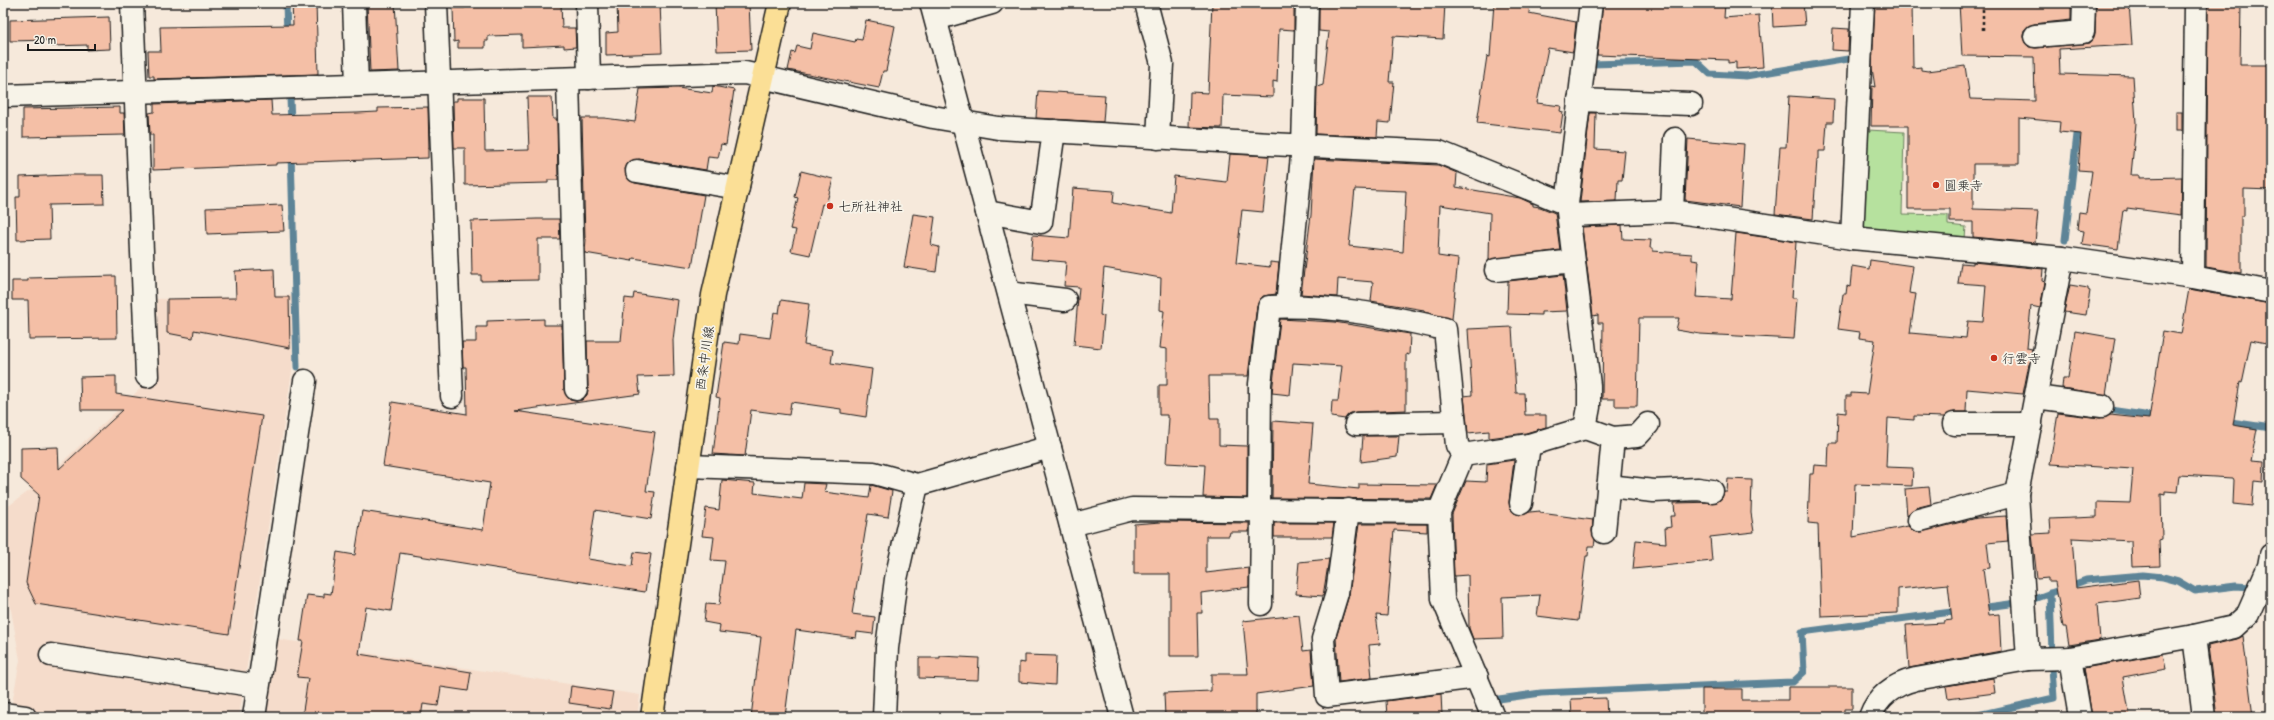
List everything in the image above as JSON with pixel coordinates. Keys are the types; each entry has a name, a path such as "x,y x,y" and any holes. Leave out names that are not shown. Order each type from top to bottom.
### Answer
{"main road":[{"name":"西条中川線","path":"652,717 713,296 780,3"}],"street":[{"path":"132,3 148,376"},
{"path":"354,3 357,85"},
{"path":"436,3 452,396"},
{"path":"576,389 579,78 587,3"},
{"path":"992,3 933,11 1122,717"},
{"path":"1146,3 1162,64 1158,138"},
{"path":"1287,306 1303,146 1307,3"},
{"path":"1585,428 1589,407 1589,385 1568,209 1591,3"},
{"path":"1852,238 1863,3"},
{"path":"2035,36 2084,32 2084,3"},
{"path":"2193,277 2196,3"},
{"path":"3,96 745,73 932,117 998,128 1303,146 1439,152 1568,209 1672,211 1852,238 2062,258 2193,277 2271,292"},
{"path":"1579,100 1691,104"},
{"path":"987,212 1041,222 1054,131"},
{"path":"1672,211 1675,139"},
{"path":"637,171 738,188"},
{"path":"2028,659 2017,494 2062,258"},
{"path":"1496,270 1573,261"},
{"path":"1009,293 1065,300"},
{"path":"1261,604 1260,384 1269,307 1287,306 1384,315 1445,329 1457,445 1463,455"},
{"path":"254,717 305,381"},
{"path":"2036,397 2102,406"},
{"path":"1356,424 1454,422"},
{"path":"1463,455 1529,445 1585,428 1613,438 1637,436 1648,424"},
{"path":"1954,424 2031,424"},
{"path":"1604,532 1613,438"},
{"path":"1521,503 1529,445"},
{"path":"688,466 874,473 917,485 1050,447"},
{"path":"1463,455 1439,512 1443,599 1493,717"},
{"path":"884,717 887,648 896,579 917,485"},
{"path":"1608,486 1654,491 1698,490 1712,492"},
{"path":"1919,520 2017,494"},
{"path":"1071,525 1132,510 1261,509 1439,512"},
{"path":"1348,510 1337,593 1323,639 1327,696 1477,677"},
{"path":"1870,717 1880,699 1889,690 1902,682 2028,659 2070,658 2194,636 2234,626 2248,614 2269,566 2271,555"},
{"path":"2194,636 2204,717"},
{"path":"51,655 258,686"},
{"path":"2070,658 2080,717"},
{"path":"3,714 25,717"}],"path":[{"path":"1983,3 1983,30"}],"shaded area":[{"path":"293,295 292,371 239,717 58,717 11,709 20,660 3,565 3,510 40,483 159,371 157,299"},
{"path":"277,639 640,695 637,717 265,717"}],"green space":[{"path":"1868,130 1904,132 1902,214 1948,215 1948,225 1966,227 1965,238 1860,232"}],"building":[{"path":"292,3 316,3 318,74 154,79 154,76 149,76 148,51 161,51 160,27 293,25"},
{"path":"367,3 395,3 399,71 370,72"},
{"path":"465,3 561,3 562,28 575,28 576,47 564,48 564,45 522,47 522,35 488,36 488,41 485,41 485,48 458,48 458,41 454,42 453,8 465,8"},
{"path":"617,3 660,3 662,53 606,55 606,33 618,32"},
{"path":"715,3 749,3 751,50 717,51"},
{"path":"1212,3 1294,3 1294,30 1279,29 1277,82 1273,81 1273,97 1223,95 1222,128 1189,127 1190,92 1208,93"},
{"path":"1319,3 1445,3 1443,39 1393,36 1389,82 1394,82 1390,123 1378,122 1377,137 1316,134 1317,87 1323,85 1329,32 1319,31"},
{"path":"1494,3 1530,3 1529,13 1576,22 1573,52 1548,48 1537,103 1561,106 1560,111 1563,112 1560,133 1477,123 1487,56 1490,57"},
{"path":"1603,3 1725,3 1724,18 1759,15 1763,67 1736,69 1736,62 1728,63 1728,60 1597,55"},
{"path":"1772,3 1803,3 1805,25 1773,27"},
{"path":"1875,3 1912,3 1913,68 1921,67 1921,70 1928,71 1965,66 1970,99 2035,101 2034,57 1962,56 1959,3 2071,4 2071,20 2034,24 2024,30 2023,37 2025,43 2029,47 2036,48 2089,43 2095,33 2096,3 2129,3 2132,45 2059,49 2060,74 2133,76 2136,123 2131,175 2139,175 2139,178 2182,177 2181,215 2127,208 2127,211 2123,210 2118,249 2082,244 2084,231 2077,230 2079,212 2086,213 2092,171 2078,170 2081,134 2059,132 2060,122 2019,118 2019,164 1973,164 1973,209 2038,211 2035,243 1973,237 1973,222 1950,222 1950,209 1908,209 1908,126 1871,126 1872,86 1875,87 1872,68"},
{"path":"2208,3 2241,3 2240,65 2271,65 2271,190 2244,189 2244,216 2241,216 2241,273 2206,267"},
{"path":"109,17 110,49 87,50 87,45 52,46 51,40 10,41 10,20"},
{"path":"866,20 895,26 886,71 883,71 879,88 788,70 792,52 795,53 797,46 810,49 813,33 855,42 856,39 862,40"},
{"path":"1833,28 1849,29 1848,51 1832,50"},
{"path":"713,86 734,90 726,145 721,144 718,158 708,157 706,170 639,159 628,163 625,169 629,180 635,183 704,195 692,267 633,258 632,261 585,253 586,239 582,118 604,118 635,122 640,89 678,88 712,93"},
{"path":"1038,91 1105,95 1103,122 1036,118"},
{"path":"1789,96 1834,99 1833,122 1827,122 1825,151 1819,151 1819,159 1817,159 1813,219 1775,214 1780,147 1786,147"},
{"path":"527,97 552,97 553,119 557,119 558,180 548,180 548,183 465,185 465,148 454,148 453,101 457,101 457,98 484,98 485,151 529,150"},
{"path":"271,100 272,115 378,112 378,108 428,107 428,158 276,163 276,165 153,170 153,135 150,135 149,113 154,112 154,104"},
{"path":"120,107 120,113 124,113 125,135 23,137 23,109"},
{"path":"2176,112 2182,112 2182,131 2176,131"},
{"path":"1590,113 1596,113 1595,149 1625,151 1622,180 1618,180 1617,201 1580,202"},
{"path":"1688,139 1744,144 1740,207 1685,200"},
{"path":"1230,154 1269,156 1263,212 1242,210 1236,263 1270,267 1270,262 1279,263 1276,294 1263,296 1257,305 1248,376 1209,376 1210,419 1219,419 1219,445 1247,446 1247,498 1203,497 1205,465 1166,463 1169,418 1167,418 1167,415 1159,415 1159,385 1167,385 1167,349 1160,348 1164,311 1160,310 1161,278 1104,268 1100,315 1104,316 1101,348 1074,345 1079,287 1064,286 1066,262 1031,259 1033,235 1069,238 1073,188 1114,191 1113,203 1171,213 1174,176 1227,182"},
{"path":"1314,159 1438,165 1457,173 1456,187 1520,198 1533,204 1533,206 1555,213 1560,250 1489,260 1490,213 1440,205 1438,256 1458,259 1452,319 1424,312 1424,310 1371,301 1373,282 1338,279 1337,297 1301,294 1311,215","holes":["1355,189 1406,191 1403,252 1349,246"]},
{"path":"801,171 833,179 826,205 822,204 810,255 791,251 796,230 790,229 798,198 795,197"},
{"path":"103,175 104,204 49,205 50,239 17,240 16,197 20,197 20,177"},
{"path":"282,205 284,231 207,234 206,208"},
{"path":"913,214 935,217 931,245 939,247 936,272 904,267"},
{"path":"559,219 560,239 538,239 538,280 481,281 481,275 472,275 471,221"},
{"path":"1622,225 1623,239 1651,240 1650,248 1653,248 1653,251 1692,254 1692,260 1699,261 1696,297 1731,299 1736,233 1796,242 1792,298 1797,298 1794,339 1700,334 1676,330 1679,318 1639,318 1637,406 1615,406 1615,399 1602,399 1603,323 1598,323 1598,315 1593,316 1582,227"},
{"path":"1870,260 1913,266 1909,293 1916,294 1910,333 1966,338 1968,321 1983,322 1986,285 1958,283 1961,263 1973,264 1973,262 2043,269 2042,281 2045,282 2040,308 2031,306 2027,348 2032,349 2023,394 1967,389 1966,412 1954,412 1944,417 1914,416 1914,420 1888,418 1886,467 1913,468 1912,486 1855,484 1853,537 1908,526 1915,532 1922,532 1977,518 2006,516 2008,541 1987,543 1990,568 1983,569 1989,615 1999,614 2001,651 1909,668 1906,625 1944,623 1944,621 1952,620 1948,584 1898,589 1898,613 1821,616 1818,524 1808,523 1810,474 1813,474 1814,465 1828,466 1829,443 1837,443 1838,412 1846,413 1846,396 1851,396 1851,393 1867,394 1875,340 1859,338 1860,332 1838,329 1843,294 1846,294 1847,286 1850,287 1852,266 1869,269"},
{"path":"274,269 275,297 289,297 290,348 194,330 193,338 167,333 167,299 236,298 235,271"},
{"path":"1563,275 1567,311 1541,312 1541,315 1507,314 1508,281"},
{"path":"116,276 117,338 29,339 28,300 12,300 12,281 28,281 28,278"},
{"path":"2070,285 2088,288 2090,291 2086,315 2064,312"},
{"path":"2189,289 2271,304 2271,344 2251,340 2242,383 2240,382 2233,425 2257,429 2251,461 2264,462 2263,482 2254,481 2252,506 2233,504 2233,478 2179,475 2177,492 2165,491 2165,495 2161,494 2162,539 2159,540 2160,566 2132,567 2131,541 2072,538 2076,588 2138,580 2140,598 2097,604 2100,640 2069,645 2066,627 2063,627 2055,582 2048,582 2048,578 2037,579 2032,534 2051,533 2050,519 2097,517 2097,502 2130,503 2133,469 2050,464 2058,413 2100,418 2110,415 2149,419 2163,331 2181,334"},
{"path":"634,293 678,300 673,340 674,376 638,377 640,394 515,411 655,432 646,491 655,492 651,519 595,510 588,559 632,566 634,552 651,554 645,592 400,553 391,611 366,607 359,654 471,672 468,691 441,687 438,706 423,704 421,717 302,717 308,678 297,677 303,641 300,641 307,595 324,597 324,593 331,594 337,552 355,555 362,511 483,530 490,483 383,466 392,402 467,414 466,367 463,367 462,342 476,342 476,327 487,327 487,321 544,319 544,325 562,325 564,390 570,400 582,400 587,395 588,389 587,341 621,341 625,298 633,299"},
{"path":"781,300 809,304 804,345 833,350 831,363 872,369 866,417 841,413 841,409 791,402 789,415 751,410 745,456 713,454 720,398 716,397 724,342 739,344 740,334 770,338 774,312 779,313"},
{"path":"1280,319 1334,322 1410,334 1409,355 1406,354 1406,410 1356,412 1349,414 1345,419 1331,417 1332,401 1338,401 1342,366 1293,363 1290,395 1272,393"},
{"path":"1512,327 1516,393 1524,393 1525,415 1546,415 1546,427 1526,433 1489,438 1489,431 1468,433 1464,396 1472,395 1468,329"},
{"path":"2075,331 2115,338 2106,395 2062,388 2063,378 2068,378"},
{"path":"116,376 116,394 262,416 229,634 36,604 26,583 39,495 21,479 21,448 58,447 59,469 123,410 81,410 80,377"},
{"path":"1273,421 1313,424 1308,484 1359,489 1359,484 1437,485 1431,499 1272,498"},
{"path":"1363,436 1399,436 1397,457 1361,462"},
{"path":"1514,460 1509,502 1510,508 1514,513 1520,515 1540,511 1540,513 1593,520 1592,531 1595,540 1594,546 1589,546 1588,556 1586,556 1578,621 1537,616 1540,595 1502,597 1503,638 1473,639 1469,628 1468,575 1454,576 1452,514 1466,481 1486,482 1487,464"},
{"path":"1728,479 1752,480 1751,513 1754,532 1710,537 1712,561 1633,569 1636,540 1666,543 1665,528 1671,527 1670,516 1675,516 1674,503 1717,502 1722,498 1724,492 1727,492"},
{"path":"722,480 755,483 754,493 802,499 804,483 826,484 824,492 869,498 871,485 892,491 888,517 868,514 852,614 875,617 873,634 857,632 856,638 796,630 785,717 751,717 761,637 719,632 720,625 704,622 706,604 719,605 725,561 711,560 714,537 702,536 706,508 719,510"},
{"path":"1929,487 1931,504 1915,508 1907,516 1905,489"},
{"path":"1161,522 1249,523 1249,532 1230,532 1229,536 1206,536 1206,573 1249,568 1249,587 1201,593 1202,613 1197,613 1198,656 1170,656 1170,574 1134,574 1134,524"},
{"path":"1274,523 1334,523 1332,537 1274,537"},
{"path":"1359,524 1427,524 1427,532 1394,530 1387,616 1376,615 1380,644 1369,645 1372,678 1339,682 1336,638 1349,595"},
{"path":"1329,559 1323,596 1296,594 1299,562"},
{"path":"1299,615 1303,651 1311,650 1314,686 1256,694 1256,717 1165,717 1164,693 1211,691 1211,674 1248,674 1243,621"},
{"path":"2243,636 2253,717 2217,717 2208,646 2237,639"},
{"path":"2163,654 2166,669 2123,677 2130,717 2092,717 2084,668"},
{"path":"1025,655 1056,656 1055,685 1019,682 1019,662 1025,663"},
{"path":"940,656 979,658 978,680 919,678 919,658 940,658"},
{"path":"1993,678 1995,693 1948,699 1946,686"},
{"path":"571,686 613,692 610,709 569,703"},
{"path":"1788,687 1852,687 1852,709 1844,709 1844,717 1702,717 1702,689 1742,689 1742,700 1788,700"},
{"path":"1441,694 1442,715 1387,717 1386,701"},
{"path":"1606,698 1607,717 1572,717 1571,699"}],"waterway":[{"path":"286,3 287,35"},
{"path":"1592,64 1696,61 1710,74 1746,76 1848,59"},
{"path":"290,98 291,123"},
{"path":"2065,240 2078,126"},
{"path":"291,153 297,367"},
{"path":"2103,409 2158,417"},
{"path":"2224,421 2271,428"},
{"path":"2032,600 2086,580 2143,575 2163,577 2178,581 2195,591 2236,586 2251,587"},
{"path":"2050,593 2052,653"},
{"path":"1980,608 2017,603"},
{"path":"1499,709 1497,703 1499,699 1541,693 1793,682 1804,672 1802,632 1959,611"},
{"path":"1969,717 2054,698 2052,668"}],"place":[{"name":"圓乗寺","path":"1936,185"},
{"name":"七所社神社","path":"830,206"},
{"name":"行雲寺","path":"1994,358"}]}
